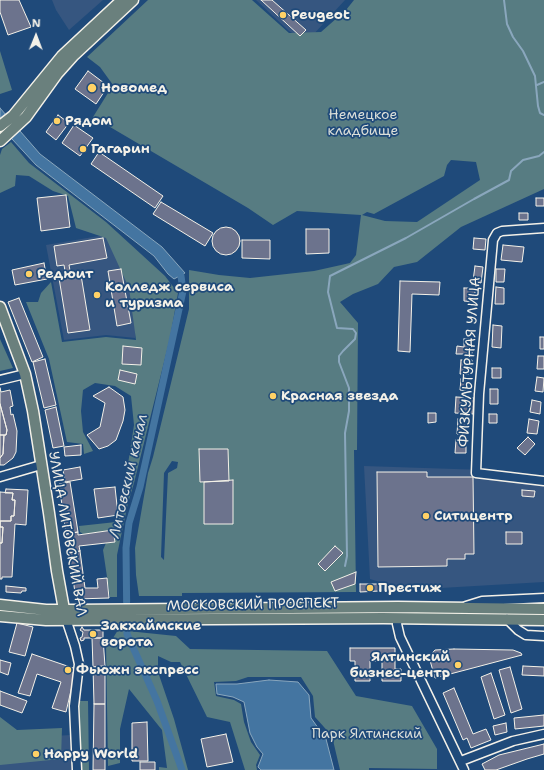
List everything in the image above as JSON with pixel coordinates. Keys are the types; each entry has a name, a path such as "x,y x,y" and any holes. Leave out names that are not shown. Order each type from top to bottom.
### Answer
{"main road":[{"path":"2,139 62,56 122,0"},
{"path":"0,126 16,120 74,55 133,0"},
{"name":"УЛИЦА ЛИТОВСКИЙ ВАЛ","path":"0,307 25,374 33,411 65,615"},
{"name":"МОСКОВСКИЙ ПРОСПЕКТ","path":"0,604 46,610 65,615 544,620"},
{"name":"МОСКОВСКИЙ ПРОСПЕКТ","path":"127,615 463,607 544,609"},
{"name":"МОСКОВСКИЙ ПРОСПЕКТ","path":"0,616 46,620 65,615"}],"street":[{"name":"ФИЗКУЛЬТУРНАЯ УЛИЦА","path":"544,228 502,231 494,236 479,394 476,473 544,481"},
{"path":"0,380 25,374"},
{"path":"0,477 41,465"},
{"name":"МОСКОВСКИЙ ПРОСПЕКТ","path":"463,607 482,601 544,598"},
{"name":"УЛИЦА ЛИТОВСКИЙ ВАЛ","path":"65,615 79,664 74,706 78,770"},
{"path":"398,618 402,627 410,658 461,761 464,770"},
{"path":"507,619 518,630 526,635 544,636"},
{"path":"461,761 514,741 544,734"}],"shaded area":[{"path":"52,0 103,0 69,30 56,10"},
{"path":"256,0 345,0 312,36 297,36 289,31"},
{"path":"0,108 40,154 162,247 185,273 174,279 168,274 154,256 36,165 0,126"},
{"name":"Колледж сервиса и туризма","path":"111,234 132,263 135,338 106,335 64,340 46,245"},
{"path":"364,466 485,470 544,476 544,582 406,590 370,579"},
{"path":"269,680 298,682 309,695 311,718 326,739 334,770 261,770 258,767 263,754 257,747 250,733 244,702 233,697 217,694 216,684 237,684"},
{"name":"Happy World","path":"71,735 73,770 0,770 0,739"}],"green space":[{"name":"Немецкое кладбище","path":"148,0 252,0 289,33 321,32 346,10 354,0 544,0 544,189 461,227 417,262 394,267 378,284 353,294 340,302 358,323 357,450 354,450 356,592 182,593 182,596 139,596 136,575 135,548 148,473 189,309 189,270 250,278 314,271 350,263 356,255 361,215 297,211 273,225 248,208 93,117 113,85 100,67 87,57","holes":["451,160 476,162 480,180 417,222 385,221 362,215 367,212 374,214 444,176 447,165","172,461 178,462 177,468 168,473 164,560 161,557 164,473"]},
{"path":"0,51 12,90 0,94"},
{"path":"11,142 29,163 106,222 165,276 178,293 170,338 128,503 117,555 117,597 110,597 103,550 106,543 115,542 113,530 83,534 80,532 79,526 116,522 128,464 134,425 131,396 115,386 95,383 83,390 81,411 83,432 93,451 84,454 83,444 67,442 49,359 26,302 38,302 41,293 51,282 62,342 106,337 136,340 129,288 106,238 76,228 68,196 53,191 29,176 16,175 15,186 0,193 0,155 2,149"},
{"path":"0,339 13,368 0,371"},
{"name":"Парк Ялтинский","path":"118,630 176,636 190,649 327,651 356,696 412,706 437,749 437,769 369,768 369,770 340,770 332,736 315,717 313,696 301,677 248,677 236,681 214,682 216,696 234,700 241,704 244,722 251,742 260,755 256,765 257,770 245,770 230,722 207,717 180,662 171,662 158,656 158,672 174,719 188,770 159,770 159,767 167,768 162,730 129,689 120,729 120,763 108,766 106,643 113,638"},
{"path":"78,701 88,701 89,770 81,770"},
{"name":"Happy World","path":"0,717 17,730 62,728 61,759 0,765"}],"building":[{"path":"0,0 19,0 31,27 8,35 0,12"},
{"name":"Peugeot","path":"261,0 272,0 306,30 300,36"},
{"name":"Новомед","path":"88,71 108,86 96,104 75,89"},
{"path":"58,115 69,123 56,140 46,132"},
{"path":"74,125 93,138 80,156 62,143"},
{"path":"99,152 163,196 155,208 91,164"},
{"path":"66,195 70,227 41,231 37,198"},
{"path":"536,198 544,198 544,206 536,206"},
{"path":"161,202 213,233 205,246 153,214"},
{"path":"519,213 528,213 528,220 519,220"},
{"path":"226,227 236,231 240,241 236,251 226,255 216,251 212,241 216,231"},
{"path":"306,229 329,229 329,253 306,254"},
{"path":"103,238 107,258 69,265 71,276 81,275 90,330 68,333 59,278 66,277 64,265 57,266 54,246"},
{"path":"474,238 486,239 485,250 473,249"},
{"path":"242,240 270,240 270,259 242,258"},
{"path":"503,245 524,247 522,262 501,260"},
{"name":"Редюит","path":"44,263 47,279 15,285 12,270"},
{"path":"475,266 483,267 481,283 473,281"},
{"path":"121,269 131,323 117,326 108,271"},
{"path":"496,269 505,269 504,282 496,282"},
{"path":"400,281 440,282 439,295 412,294 410,352 398,351"},
{"path":"496,287 504,288 504,304 495,304"},
{"path":"464,288 475,288 475,302 464,301"},
{"path":"19,298 43,357 32,362 8,302"},
{"path":"493,325 502,326 501,348 492,347"},
{"path":"540,337 544,337 544,349 540,349"},
{"path":"464,339 472,339 472,354 456,354 457,346 464,347"},
{"path":"123,346 142,348 141,365 122,364"},
{"path":"538,356 544,356 544,369 537,369"},
{"path":"45,359 56,405 44,408 33,362"},
{"path":"461,360 472,360 471,374 460,374"},
{"path":"492,368 501,368 501,378 492,378"},
{"path":"120,370 137,374 135,384 118,380"},
{"path":"537,377 544,378 543,392 535,391"},
{"path":"461,379 468,379 468,391 460,390"},
{"path":"109,387 123,397 125,410 123,421 116,440 108,446 99,449 87,435 100,427 105,403 93,396"},
{"path":"0,388 1,392 10,390 13,406 10,407 11,415 13,414 17,431 16,452 13,458 4,465 0,465 0,458 3,454 4,435 6,435 7,430 0,404"},
{"path":"490,389 498,389 498,404 490,404"},
{"path":"456,397 474,398 473,414 455,413"},
{"path":"532,400 541,402 540,414 530,412"},
{"path":"0,404 7,430 6,435 0,435"},
{"path":"56,407 64,446 53,448 45,410"},
{"path":"428,413 436,413 436,422 428,423"},
{"path":"489,414 497,414 497,423 489,423"},
{"path":"458,419 468,420 467,434 457,434"},
{"path":"529,419 539,421 537,434 527,433"},
{"path":"0,435 4,435 3,454 0,458"},
{"path":"528,437 535,444 525,455 517,448"},
{"path":"456,440 461,440 461,445 466,445 466,453 455,453"},
{"path":"81,445 81,455 65,456 64,447"},
{"path":"199,449 228,449 229,481 200,482"},
{"path":"80,467 82,479 65,482 63,470"},
{"name":"Ситицентр","path":"377,472 427,472 427,477 473,477 474,554 465,554 465,559 447,559 447,566 378,567"},
{"path":"233,480 233,524 204,524 204,482"},
{"path":"70,482 78,532 66,534 59,484"},
{"path":"115,487 118,515 98,518 94,489"},
{"path":"6,489 28,490 26,525 15,524 12,577 2,577 2,579 0,579 0,543 2,543 3,527 0,527 0,521 11,521 11,516 14,516 15,500 12,500 13,493 5,493"},
{"path":"522,490 535,491 534,497 522,496"},
{"path":"0,492 13,493 12,500 15,500 14,516 11,516 11,521 0,521"},
{"path":"0,527 3,527 2,543 0,543"},
{"path":"113,530 115,542 79,546 80,551 69,553 66,534 78,532 78,535"},
{"path":"506,532 522,532 522,544 506,544"},
{"path":"335,546 343,553 325,571 318,564"},
{"path":"80,551 85,588 98,588 97,579 107,578 109,598 76,599 69,553"},
{"path":"356,572 355,584 335,591 331,582"},
{"name":"Престиж","path":"360,584 379,584 379,591 360,592"},
{"path":"6,586 26,588 26,591 22,591 21,593 6,592"},
{"path":"17,623 33,627 25,656 9,652"},
{"name":"Закхаймские ворота","path":"82,627 84,630 103,630 103,638 84,638 84,640 81,641 80,638 82,637 83,632 80,630"},
{"path":"92,638 103,638 105,666 93,667"},
{"path":"350,648 395,648 395,669 401,669 401,681 382,681 382,661 370,661 370,681 355,681 355,661 350,661"},
{"name":"Ялтинский бизнес-центр","path":"435,650 513,650 521,653 522,655 435,678 429,657"},
{"path":"32,654 76,669 66,712 52,708 61,682 37,674 30,696 18,693"},
{"path":"0,660 11,663 8,675 0,672"},
{"path":"105,666 105,704 94,704 93,667"},
{"path":"523,666 544,667 544,676 522,675"},
{"path":"510,667 522,709 511,713 499,670"},
{"path":"491,673 505,715 494,719 481,677"},
{"path":"454,688 473,734 486,729 491,740 471,748 467,738 463,740 443,693"},
{"path":"0,691 27,701 22,713 0,705"},
{"path":"94,704 105,704 105,770 93,770"},
{"path":"544,715 544,726 515,729 514,718"},
{"path":"147,722 148,761 132,761 132,723"},
{"path":"506,723 507,732 495,735 493,726"},
{"path":"226,734 233,762 207,767 201,739"},
{"path":"544,744 544,754 496,770 485,770 482,764 499,755"},
{"path":"140,762 155,762 155,770 140,770"}],"waterway":[{"path":"504,0 507,24 513,37 523,51 535,76 538,106 540,113 544,115"},
{"path":"537,85 544,82"},
{"path":"345,566 347,556 345,433 349,411 349,388 339,362 339,356 355,339 356,333 353,329 337,328 328,292 330,276 406,238 509,180 511,171 523,160 539,156 544,152"},
{"name":"Литовский канал","path":"181,276 183,291 140,487 129,523 126,548 127,634 157,701 182,770"}],"place":[{"name":"Peugeot","path":"283,15"},
{"name":"Новомед","path":"92,88"},
{"name":"Рядом","path":"57,121"},
{"name":"Гагарин","path":"83,149"},
{"name":"Редюит","path":"29,274"},
{"name":"Колледж сервиса и туризма","path":"97,295"},
{"name":"Красная звезда","path":"273,396"},
{"name":"Ситицентр","path":"426,516"},
{"name":"Престиж","path":"370,588"},
{"name":"Закхаймские ворота","path":"93,634"},
{"name":"Ялтинский бизнес-центр","path":"458,665"},
{"name":"Фьюжн экспресс","path":"68,670"},
{"name":"Happy World","path":"36,754"}]}
